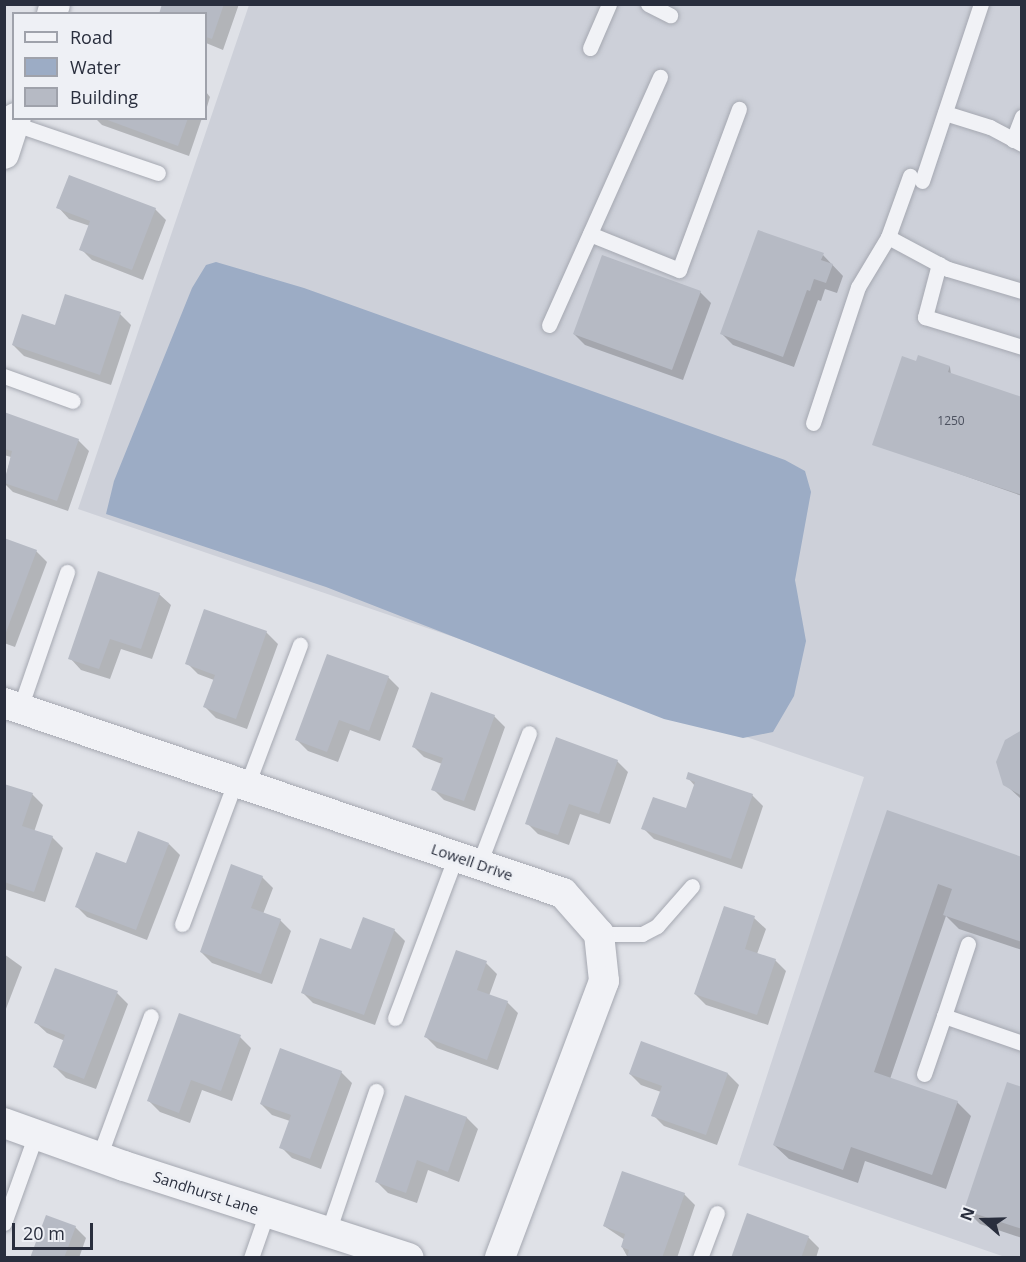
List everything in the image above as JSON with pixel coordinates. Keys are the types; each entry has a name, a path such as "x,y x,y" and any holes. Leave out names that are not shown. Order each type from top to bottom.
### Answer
{"street":[{"path":"4,154 15,121"},
{"name":"Lowell Drive","path":"12,706 563,892 599,934"},
{"path":"500,1257 604,981 599,934"},
{"name":"Sandhurst Lane","path":"4,1123 99,1157 409,1257"}],"lane":[{"path":"590,48 609,4"},
{"path":"648,4 670,15"},
{"path":"813,423 858,287 888,237 945,113 981,4"},
{"path":"549,325 660,77"},
{"path":"590,234 679,270 739,109"},
{"path":"945,113 974,120 1018,142 1022,117"},
{"path":"15,121 158,173"},
{"path":"888,237 939,264 1022,291"},
{"path":"939,264 925,317 1022,347"},
{"path":"4,376 73,401"},
{"path":"12,706 67,572"},
{"path":"182,924 300,645"},
{"path":"395,1018 467,860 529,733"},
{"path":"599,934 642,934 657,926 692,886"},
{"path":"924,1074 968,944"},
{"path":"99,1157 152,1016"},
{"path":"945,1016 1022,1042"},
{"path":"328,1232 376,1091"},
{"path":"4,1223 36,1134"},
{"path":"251,1257 267,1212"},
{"path":"699,1257 717,1214"}],"shaded area":[{"path":"249,5 1021,5 1021,1257 1005,1257 738,1165 864,777 78,509"}],"water":[{"path":"216,262 304,288 785,460 805,471 811,492 795,580 806,641 794,696 773,732 743,738 664,719 326,587 106,514 114,481 192,288 206,265"}],"building":[{"path":"162,4 224,4 212,39 207,37 207,12 160,12"},
{"path":"107,120 187,120 178,146"},
{"path":"69,175 156,208 132,270 79,250 90,221 56,208"},
{"path":"758,230 824,253 821,260 833,264 826,283 814,279 810,291 807,290 783,357 720,334"},
{"path":"602,255 701,291 672,370 573,334"},
{"path":"65,294 121,312 100,375 12,345 22,314 55,325"},
{"path":"918,355 950,366 948,372 1022,397 1022,495 872,445 902,356 916,361"},
{"path":"4,412 79,439 57,501 4,483 12,451 4,449"},
{"path":"4,538 37,550 5,635 4,635"},
{"path":"98,571 160,593 141,649 110,639 99,669 68,659"},
{"path":"204,609 267,631 236,719 203,707 215,675 185,664"},
{"path":"327,654 389,676 369,731 339,720 327,752 295,740"},
{"path":"431,692 495,715 464,801 431,790 443,758 412,747"},
{"path":"1022,730 1022,796 1003,785 996,762 1005,740"},
{"path":"556,737 618,760 599,814 569,804 558,835 525,824"},
{"path":"688,772 753,794 731,859 641,829 653,797 686,808 695,782 686,779"},
{"path":"4,784 33,793 22,826 53,836 34,892 4,882"},
{"path":"887,810 1022,857 1022,942 943,915 952,889 938,884 874,1072 958,1101 932,1175 851,1147 843,1170 773,1145"},
{"path":"138,831 169,843 136,930 75,907 96,852 126,863"},
{"path":"231,864 263,876 251,908 281,919 261,974 200,952"},
{"path":"724,906 755,916 745,949 776,959 757,1015 694,994"},
{"path":"363,917 395,929 364,1015 301,993 320,938 351,949"},
{"path":"456,950 487,961 477,990 508,1001 487,1060 424,1037"},
{"path":"55,968 118,991 84,1079 53,1067 65,1035 34,1023"},
{"path":"179,1013 241,1035 221,1091 191,1080 179,1113 147,1101"},
{"path":"641,1041 728,1073 706,1135 651,1116 662,1086 629,1074"},
{"path":"280,1048 342,1071 310,1159 279,1148 291,1115 260,1104"},
{"path":"1007,1082 1022,1087 1022,1229 964,1210"},
{"path":"405,1095 467,1117 448,1172 417,1160 406,1193 375,1182"},
{"path":"622,1171 685,1193 662,1258 627,1258 629,1250 621,1247 625,1234 603,1226"},
{"path":"747,1213 809,1236 801,1258 731,1258"},
{"path":"46,1215 76,1226 64,1258 30,1258"}]}
